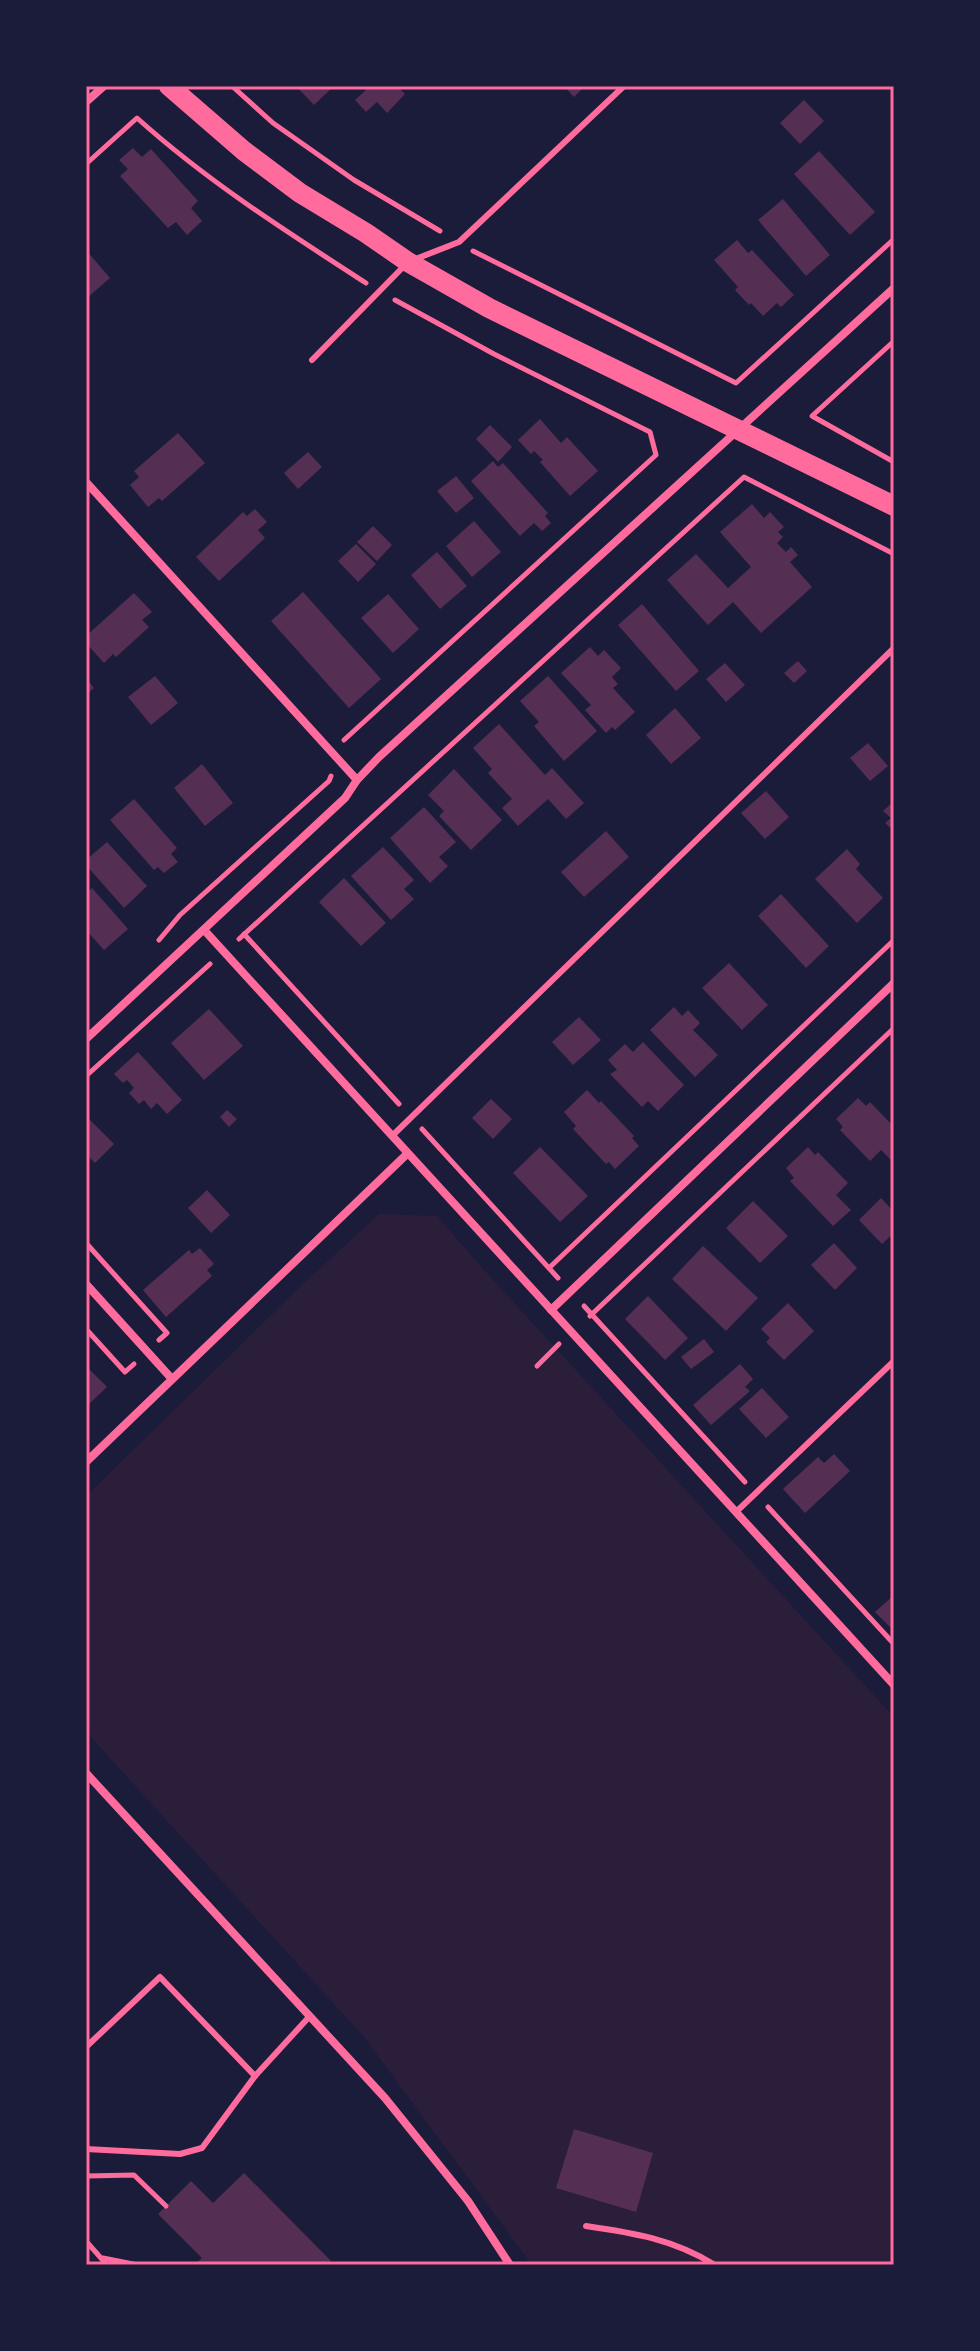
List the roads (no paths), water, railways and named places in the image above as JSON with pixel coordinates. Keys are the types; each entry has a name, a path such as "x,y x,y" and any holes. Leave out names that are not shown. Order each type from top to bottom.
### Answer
{"main road":[{"path":"169,86 244,151 300,193 408,262 489,308 894,506"}],"street":[{"path":"86,102 104,86"},
{"path":"86,1039 345,798 357,780 390,746 894,288"},
{"path":"86,482 357,780"},
{"path":"205,931 894,1685"},
{"path":"551,1310 894,983"},
{"path":"86,1462 407,1154"},
{"path":"86,1284 172,1379"},
{"path":"86,1773 385,2098 468,2201 510,2265"}],"lane":[{"path":"312,360 408,262 459,242 624,86"},
{"path":"392,1136 894,648"},
{"path":"736,1512 894,1361"},
{"path":"86,2047 160,1977 255,2076"},
{"path":"86,2149 180,2154 202,2148 255,2076 309,2017"},
{"path":"586,2226 648,2235 715,2265"}]}
